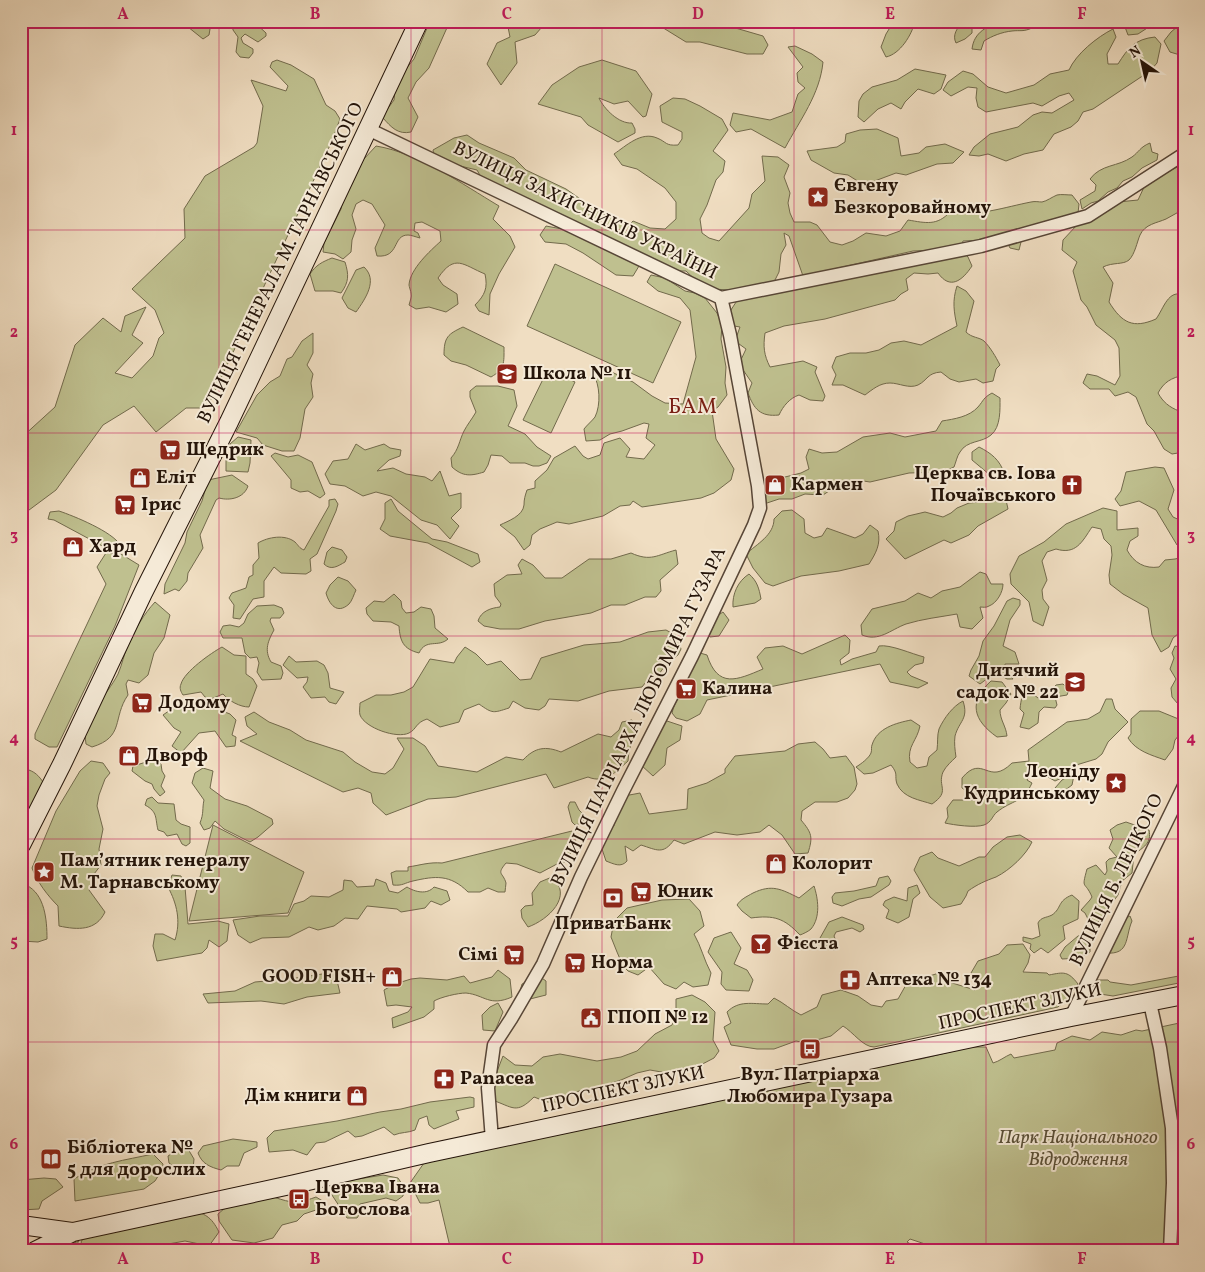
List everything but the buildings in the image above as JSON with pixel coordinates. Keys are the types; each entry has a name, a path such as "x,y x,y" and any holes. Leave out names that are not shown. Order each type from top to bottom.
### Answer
{"main road":[{"name":"ВУЛИЦЯ ГЕНЕРАЛА М. ТАРНАВСЬКОГО","path":"21,845 62,764 142,593 229,422 419,21"},
{"name":"ПРОСПЕКТ ЗЛУКИ","path":"35,1251 72,1232 492,1140 1184,995"},
{"name":"ПРОСПЕКТ ЗЛУКИ","path":"21,1225 72,1232"}],"street":[{"name":"ВУЛИЦЯ ЗАХИСНИКІВ УКРАЇНИ","path":"368,129 721,298 981,246 1088,216 1184,154"},
{"name":"ВУЛИЦЯ ПАТРІАРХА ЛЮБОМИРА ГУЗАРА","path":"492,1140 488,1088 494,1044 543,964 581,877 692,656 754,525 760,508 747,422 721,298"},
{"name":"ВУЛИЦЯ Б. ЛЕПКОГО","path":"1071,1018 1184,786"},
{"path":"1150,1003 1160,1048 1172,1128 1173,1183 1170,1251"}],"green space":[{"path":"179,21 217,21 211,23 209,35 203,39 188,27 181,26"},
{"path":"232,21 253,21 266,33 266,36 258,42 245,34 241,38 243,43 253,49 253,53 249,58 240,57 236,52 238,37 233,30"},
{"path":"430,21 450,21 429,68 416,82 408,98 418,117 411,132 406,133 392,127 383,118 383,115 394,100 396,81 414,59"},
{"path":"510,21 542,21 542,27 535,35 515,42 517,63 501,85 487,64 497,43 510,37 508,27"},
{"path":"652,21 728,21 732,27 763,36 768,45 763,54 747,54 700,42 686,42"},
{"path":"894,21 915,21 911,32 901,48 886,57 881,47"},
{"path":"1003,21 1034,21 1032,28 997,34 984,41 981,50 972,49 978,34 992,25"},
{"path":"1128,21 1158,21 1138,34 1128,35 1125,27"},
{"path":"1184,21 1184,53 1180,55 1170,52 1164,41"},
{"path":"963,22 972,23 972,33 956,43 956,32"},
{"path":"1113,29 1116,37 1107,54 1108,64 1118,64 1125,53 1137,42 1155,37 1161,44 1157,63 1150,71 1093,109 1083,112 1078,121 1071,127 1054,134 1043,150 1024,154 1006,161 988,154 979,156 969,155 974,147 990,134 1018,127 1033,115 1042,112 1052,113 1074,100 1069,93 1059,96 1042,106 1033,103 986,112 978,107 976,98 977,88 968,87 951,96 943,90 948,82 963,71 973,74 988,87 1006,93 1034,85 1050,74 1069,70 1088,46"},
{"path":"795,46 823,62 814,96 785,148 751,129 736,132 730,125 733,113 770,120 792,112 798,94 805,88 798,82 797,73 803,67 788,47"},
{"path":"277,60 291,65 314,79 326,105 335,111 340,119 332,141 207,408 186,408 156,432 134,406 103,425 56,490 21,516 21,438 55,407 75,345 103,318 121,332 125,316 146,307 132,335 143,343 115,373 132,378 153,356 159,338 164,333 155,310 132,289 185,238 184,209 205,176 254,147 257,143 263,106 251,80 286,91 288,86 270,67 272,62"},
{"path":"602,60 636,71 652,94 646,116 643,117 628,101 614,104 599,98 612,115 627,123 632,123 635,129 635,133 618,142 588,125 581,117 538,104 552,85 579,67"},
{"path":"915,69 946,75 941,89 934,94 918,89 901,109 891,103 878,109 864,122 858,117 859,101 863,94 872,87 897,80"},
{"path":"673,98 685,99 700,106 722,119 728,130 713,151 725,161 723,172 716,180 700,219 702,233 709,238 719,241 749,208 752,194 765,181 762,156 778,157 789,165 784,177 790,193 788,203 794,222 810,222 817,225 830,242 842,245 866,233 886,236 900,231 908,220 931,222 940,220 950,212 991,211 1032,202 1042,202 1059,195 1072,195 1079,204 1078,213 1016,230 1021,242 1019,250 1010,248 1004,236 963,241 960,249 968,257 972,266 956,282 947,281 938,273 914,273 906,279 908,290 895,300 825,319 784,326 765,333 764,351 770,367 803,361 817,367 815,372 825,396 823,401 810,400 799,395 787,403 779,415 767,415 755,408 748,393 752,383 739,364 746,349 735,341 740,327 734,326 729,313 738,299 936,250 913,251 803,276 789,236 784,233 786,245 781,254 779,272 773,284 738,290 705,289 686,271 678,271 640,256 639,266 633,276 616,275 566,244 545,242 540,235 546,226 562,229 482,179 477,170 435,160 433,150 454,138 467,135 479,143 514,158 526,170 566,189 599,212 628,226 633,221 650,228 665,229 676,219 676,202 665,188 637,169 622,165 614,154 634,140 645,136 657,138 668,144 678,145 682,139 682,132 662,122 660,106"},
{"path":"877,129 898,138 901,156 919,153 926,147 945,144 964,152 953,163 937,164 906,175 896,173 864,185 848,175 834,173 811,160 807,151 837,147 845,142 846,134 860,130"},
{"path":"1150,143 1152,152 1158,154 1157,160 1123,181 1117,188 1108,192 1098,201 1082,209 1080,200 1095,191 1096,185 1090,179 1094,174 1104,168 1127,160"},
{"path":"376,146 408,155 424,162 499,206 493,219 510,236 515,247 490,294 489,315 479,311 475,305 485,291 485,274 460,263 449,266 438,278 443,285 457,294 458,304 446,312 429,307 416,309 409,305 411,292 409,285 413,273 421,261 441,241 440,231 422,222 415,223 414,231 418,233 420,238 409,235 403,236 389,254 377,256 375,248 385,225 372,204 363,200 356,204 352,215 356,229 352,240 351,252 343,259 335,254 323,252 324,243 341,209 344,195 352,184 363,160"},
{"path":"1184,163 1184,209 1145,228 1129,260 1103,267 1113,283 1109,302 1119,315 1134,324 1141,324 1156,319 1170,297 1179,294 1184,295 1184,375 1168,381 1158,393 1164,402 1172,408 1179,411 1184,408 1184,452 1172,454 1164,449 1154,431 1147,424 1136,397 1128,392 1115,396 1109,389 1090,389 1083,383 1087,374 1097,376 1115,385 1120,376 1119,348 1115,340 1096,325 1087,307 1081,300 1073,271 1077,262 1062,250 1063,240 1076,226 1118,202 1138,200 1145,185"},
{"path":"332,258 345,262 348,275 346,285 341,293 315,291 310,274 320,264"},
{"path":"555,264 681,322 653,383 527,326"},
{"path":"364,267 370,278 369,289 356,312 348,308 342,298 356,270"},
{"path":"651,275 665,278 685,291 705,298 717,313 722,325 721,339 726,367 725,383 727,395 718,407 712,411 716,439 734,469 731,480 714,493 701,498 642,507 633,501 630,505 620,506 603,516 569,524 557,522 540,529 532,535 530,545 524,550 515,537 500,525 515,518 521,512 527,490 535,488 535,481 547,470 554,458 575,446 588,459 600,455 604,443 620,438 630,449 626,457 644,459 655,445 646,438 649,424 644,423 610,434 600,440 586,441 584,429 595,417 599,401 597,383 593,374 603,368 633,382 665,403 683,404 696,357 690,310 680,298 658,291 647,282"},
{"path":"957,286 966,291 974,301 966,332 984,341 1000,365 996,369 993,381 983,383 976,379 959,382 950,379 941,372 930,375 915,386 886,383 865,395 843,385 832,385 836,375 832,367 836,357 850,353 866,353 879,350 891,343 904,341 921,345 957,326 954,297"},
{"path":"463,327 504,347 503,365 491,377 466,365 451,361 444,355 448,337"},
{"path":"313,333 313,353 307,365 313,374 311,383 313,397 305,409 300,438 294,451 282,451 263,445 257,438 236,432 257,395 270,382 280,376 287,359 292,357 302,341"},
{"path":"548,369 575,382 551,433 523,420"},
{"path":"476,386 498,386 514,390 517,406 508,426 525,434 537,447 551,456 547,463 533,466 525,463 510,463 502,456 491,455 484,472 467,475 460,473 452,467 451,458 465,429 476,412 470,397 470,391"},
{"path":"992,393 1000,398 999,418 994,432 987,438 971,443 963,448 958,455 954,467 943,472 909,473 870,482 857,480 843,488 835,487 823,495 805,494 792,499 779,499 764,504 755,489 777,479 809,469 806,457 809,449 822,453 837,452 863,437 890,433 905,437 936,431 942,421 970,413"},
{"path":"238,437 251,440 248,472 226,471 226,458 231,449 230,444"},
{"path":"356,444 365,450 384,444 390,448 401,450 400,456 389,460 377,471 393,468 406,474 425,477 432,481 440,471 449,496 461,493 461,508 451,518 459,526 450,539 437,525 421,520 391,496 376,492 363,496 345,486 330,484 325,474 333,461 348,459"},
{"path":"979,447 994,457 1004,473 994,471 990,475 972,460 972,452"},
{"path":"275,453 288,457 298,455 312,462 325,494 320,498 308,491 300,492 291,488 291,480 271,456"},
{"path":"1155,467 1164,468 1174,490 1168,509 1173,517 1184,522 1184,547 1177,545 1156,510 1139,501 1120,506 1115,499 1121,491 1126,472"},
{"path":"232,475 248,486 246,490 236,498 219,498 216,500 200,535 203,548 188,573 187,581 179,591 175,589 164,594 165,584 185,543 187,532 202,501 208,480"},
{"path":"335,499 338,504 336,511 317,554 310,559 311,571 306,574 281,573 274,567 264,581 264,597 253,599 240,619 233,618 234,605 229,598 232,593 246,588 249,577 253,575 253,565 259,558 258,543 271,538 282,537 295,542 304,550 329,506 329,500"},
{"path":"391,499 398,511 432,539 447,542 478,554 480,562 472,567 428,543 390,536 380,529 385,519 385,503"},
{"path":"1006,500 1008,509 978,526 969,535 951,543 944,540 905,559 886,539 894,531 896,522 908,516 925,512 943,517 969,503"},
{"path":"1103,508 1117,511 1117,530 1138,528 1138,536 1130,541 1127,550 1140,564 1149,567 1159,567 1165,560 1184,557 1184,629 1173,638 1169,647 1161,652 1152,635 1148,608 1123,594 1110,584 1111,546 1104,539 1101,529 1092,527 1074,549 1056,549 1047,552 1042,561 1047,580 1042,590 1043,599 1049,607 1043,626 1033,621 1029,602 1011,584 1010,574 1019,556 1044,542 1066,524"},
{"path":"792,510 804,519 805,533 814,538 822,536 827,528 855,538 863,534 870,525 878,531 879,540 876,552 869,564 839,571 801,576 773,586 765,583 753,568 746,554 768,534 774,519 782,511"},
{"path":"59,511 102,530 120,545 108,549 54,520 48,519 50,512"},
{"path":"332,547 342,550 347,557 345,562 329,567 324,564 327,552"},
{"path":"676,550 678,564 660,580 661,591 656,597 645,597 625,605 611,605 591,613 545,621 519,629 500,629 484,626 478,621 481,615 487,611 500,607 501,604 495,596 494,584 507,575 522,574 518,565 522,559 533,565 545,578 562,578 589,559 611,559 631,553 644,557 659,556"},
{"path":"106,553 121,554 139,565 115,626 57,747 49,747 35,739 35,734 106,584 97,567"},
{"path":"980,572 986,574 991,584 1003,584 1003,587 1001,594 992,605 980,607 983,618 972,629 960,627 957,614 912,622 879,636 868,637 862,635 861,625 872,609 905,601 918,593 931,598 942,591 960,587"},
{"path":"749,574 757,585 761,599 755,603 733,607 736,588"},
{"path":"338,577 348,581 356,590 350,603 341,608 334,607 331,604 326,593 330,585"},
{"path":"394,594 401,601 402,608 406,613 414,612 421,607 431,609 435,628 448,639 444,642 429,644 422,648 419,653 403,644 399,626 391,622 373,621 367,614 366,608 374,601 384,602"},
{"path":"1013,598 1020,600 1020,605 1010,620 1003,646 1015,652 1019,664 1005,664 1005,669 1013,679 1007,679 1000,675 988,678 980,684 969,676 971,670 979,656 983,641 994,626 1007,601"},
{"path":"155,602 170,615 164,638 154,653 148,675 139,683 128,680 126,684 128,695 123,703 114,732 102,743 92,747 86,744 85,734 87,725 96,707 118,674 127,648 137,628"},
{"path":"274,605 282,608 284,613 280,618 271,618 270,621 274,630 267,650 271,662 281,666 283,673 281,679 262,680 257,672 259,663 257,657 250,658 245,653 242,638 223,638 220,632 223,626 239,627 244,623 248,614 257,606"},
{"path":"723,612 729,620 719,636 710,637 707,633 714,625 714,618"},
{"path":"666,630 677,636 681,649 678,655 667,663 659,674 649,678 642,687 609,691 578,701 549,699 545,706 539,710 525,708 513,701 509,708 496,712 487,710 479,704 464,710 459,722 440,727 427,719 420,722 409,733 397,735 375,728 363,720 360,715 360,703 376,695 391,695 404,692 413,687 430,659 454,663 465,647 476,654 487,665 501,661 520,680 531,679 541,658 584,645 620,642 648,632"},
{"path":"845,635 850,640 849,653 840,660 841,665 852,659 876,652 879,646 889,646 924,657 923,663 915,665 907,672 911,676 928,683 918,688 890,682 880,664 707,700 700,714 687,721 676,718 672,713 678,698 691,690 688,670 693,651 707,655 711,666 717,673 729,679 745,676 763,669 757,657 765,648 783,646 802,654"},
{"path":"1175,646 1184,648 1184,711 1172,697 1171,688 1176,679 1170,669 1174,658 1172,653"},
{"path":"222,647 234,655 246,656 246,674 253,679 257,686 249,707 235,703 223,694 211,699 205,697 201,692 183,695 181,691 180,685 187,674 205,658"},
{"path":"289,656 296,662 317,661 324,665 328,673 330,688 344,692 336,704 329,702 325,697 311,698 303,687 308,677 297,678 283,665"},
{"path":"991,681 1002,682 1011,694 1000,710 1007,736 997,737 989,731 978,717 976,703"},
{"path":"1063,684 1069,690 1067,695 1055,697 1057,705 1055,708 1044,707 1039,712 1038,723 1029,729 1020,727 1024,713 1020,709 1021,702 1027,688 1030,686 1033,694 1038,698 1047,695 1056,685"},
{"path":"1106,699 1112,699 1115,709 1128,722 1108,742 1102,754 1096,759 1073,766 1068,775 1055,781 1031,767 1027,780 1032,783 1029,789 1017,801 997,812 987,824 970,826 945,823 948,817 947,808 953,800 973,800 980,795 962,788 962,778 969,771 975,768 997,772 1004,770 1012,763 1029,761 1028,750 1067,722 1088,719 1100,712"},
{"path":"194,700 230,714 236,720 232,735 236,737 235,746 226,747 215,731 199,733 181,753 172,746 181,732 174,728 163,715 173,708 186,707"},
{"path":"963,701 965,712 955,736 956,757 943,772 941,796 932,804 912,798 903,792 897,784 896,773 891,765 873,773 864,774 856,767 870,755 874,739 878,734 888,727 911,720 920,726 911,748 910,762 917,768 927,766 929,757 937,750 938,731 941,725 952,709"},
{"path":"1140,711 1159,711 1181,720 1184,729 1175,740 1173,749 1165,760 1140,749 1128,738 1131,734 1131,719"},
{"path":"254,712 269,722 290,730 306,740 343,752 372,772 385,774 393,768 404,749 397,738 413,738 425,746 438,766 477,772 506,757 523,760 536,750 546,748 561,752 598,734 611,737 619,730 622,722 632,720 637,726 629,751 628,761 615,773 605,778 594,779 588,777 554,788 546,774 456,797 428,799 386,815 373,803 371,793 358,788 343,792 240,741 257,734 247,726 245,717"},
{"path":"664,720 682,726 680,740 667,748 665,765 653,776 641,765 641,742 650,730"},
{"path":"815,742 830,758 846,756 854,767 857,784 855,790 848,798 837,802 815,802 802,811 801,820 810,835 811,843 808,853 795,854 782,835 769,825 760,832 737,835 715,832 684,844 674,840 666,848 659,850 641,845 633,851 625,846 627,861 625,863 617,865 606,861 601,846 604,830 614,826 613,820 624,796 640,793 649,814 687,809 688,789 707,783 725,773 725,769 735,756 785,751 798,744"},
{"path":"153,760 161,764 165,776 161,786 165,792 160,796 152,784 132,771 133,766"},
{"path":"91,761 103,763 110,773 105,779 97,806 103,829 99,849 101,865 94,874 89,890 105,912 97,923 86,928 59,926 58,906 43,888 32,868 56,811 80,771"},
{"path":"21,768 34,772 43,782 21,837"},
{"path":"203,768 213,771 210,788 225,799 247,806 272,819 273,824 250,842 224,829 215,821 210,828 204,830 200,823 204,800 192,783 195,773"},
{"path":"1074,775 1072,785 1064,791 1055,788 1062,780"},
{"path":"152,797 158,803 174,804 176,820 190,827 190,843 186,846 182,844 177,834 167,836 164,832 158,830 154,813 145,805 147,799"},
{"path":"570,802 575,802 579,810 586,817 582,823 575,825 572,822 568,807"},
{"path":"1126,822 1149,830 1148,842 1141,850 1134,854 1132,873 1122,881 1118,895 1103,918 1091,925 1085,913 1081,910 1092,897 1084,883 1087,869 1096,865 1105,875 1107,871 1106,862 1117,857 1109,848 1113,839 1110,830"},
{"path":"213,825 304,872 288,913 189,921"},
{"path":"572,831 575,836 575,845 562,866 557,864 540,873 517,864 506,863 501,872 506,883 505,892 498,892 488,888 480,892 468,892 455,882 442,878 428,878 401,885 393,885 391,873 408,871 408,867 429,863 442,863"},
{"path":"1020,835 1032,842 1022,857 1001,874 968,891 961,904 943,908 930,897 914,870 920,857 932,852 938,858 959,866 979,857 985,857 993,847 1007,837"},
{"path":"172,875 181,876 185,887 188,924 218,921 229,924 227,941 219,947 209,940 207,948 202,953 157,961 153,946 155,934 163,934 175,940 177,933 177,913 168,887"},
{"path":"888,876 891,881 889,885 871,897 859,899 842,906 833,903 832,897 835,893 876,886 879,878"},
{"path":"552,877 558,884 560,892 556,906 543,919 528,927 522,918 521,910 525,906 533,905 532,893 540,882"},
{"path":"376,879 386,883 389,891 398,893 407,887 421,892 431,890 434,887 447,891 450,900 441,905 431,901 425,908 401,912 397,909 367,906 358,919 345,918 334,926 318,930 309,927 289,937 262,938 250,943 238,935 233,920 260,916 288,916 294,904 304,901 311,896 329,897 343,890 344,880 352,881 357,887 374,886"},
{"path":"26,885 37,895 44,908 47,939 38,942 21,941 21,888"},
{"path":"917,885 920,893 913,899 909,917 898,923 886,918 889,910 883,905 885,901 894,897 907,901 908,888"},
{"path":"814,886 817,896 816,919 811,929 800,935 784,921 766,917 751,918 737,905 748,896 760,890 771,888 782,890 799,898"},
{"path":"1072,895 1079,901 1078,919 1063,926 1065,939 1048,953 1041,948 1034,953 1030,949 1031,944 1023,941 1023,937 1032,939 1040,936 1039,921 1052,915 1067,897"},
{"path":"689,899 700,911 704,926 694,934 711,973 708,985 693,987 684,982 676,989 664,984 649,967 638,975 628,971 623,966 611,937 614,921 627,908 662,900"},
{"path":"1130,916 1132,921 1123,948 1114,953 1106,953 1122,920"},
{"path":"842,917 863,925 864,929 860,932 852,928 836,932 834,936 838,946 836,950 830,950 820,938 829,922"},
{"path":"731,932 741,948 734,964 747,970 753,980 749,991 726,990 721,984 722,972 708,952 714,938"},
{"path":"1087,935 1090,939 1090,952 1080,958 1062,959 1060,955 1065,947 1078,936"},
{"path":"1023,944 1030,955 1023,972 1047,973 1049,975 1065,974 1078,984 1067,999 1058,1007 874,1047 866,1045 843,1026 831,1036 806,1043 796,1041 774,1049 757,1049 731,1045 724,1027 731,1023 727,1012 732,1008 741,1004 768,1004 774,998 801,1015 817,1007 822,995 841,990 858,996 871,1005 882,1007 886,1001 898,999 907,983 939,973 949,982 975,990 977,980 971,973 978,961 999,954 1007,945"},
{"path":"498,970 510,979 512,997 492,1001 466,993 441,998 434,1001 434,1009 424,1017 393,1028 392,1018 408,1012 412,1007 387,1006 384,990 395,984 420,978 447,980 464,976 470,983 492,977"},
{"path":"335,972 340,993 307,997 284,1004 261,1001 208,1003 203,994 235,991 255,982"},
{"path":"1184,975 1184,982 1113,996 1100,994 1097,989 1097,980 1108,980 1110,982 1131,985"},
{"path":"539,976 546,981 546,995 530,999 520,997 522,984"},
{"path":"692,995 705,1002 715,1012 713,1040 719,1051 714,1058 689,1071 667,1073 650,1070 637,1073 599,1087 579,1091 559,1102 547,1102 534,1097 523,1106 514,1108 492,1100 496,1074 503,1056 515,1065 532,1066 543,1057 560,1054 597,1061 621,1057 637,1051 655,1034 672,1025 676,1015 676,999"},
{"path":"498,1003 503,1012 495,1031 483,1030 482,1015 490,1007"},
{"name":"Парк Національного Відродження","path":"1184,1022 1184,1251 946,1251 910,1239 907,1242 923,1251 451,1251 439,1200 420,1203 410,1183 424,1163 674,1104 703,1105 757,1089 889,1063 921,1059 970,1047 986,1047 993,1063 1011,1054 1014,1058 1055,1050 1057,1043 1072,1036 1090,1040 1102,1032 1121,1035 1136,1030 1142,1031"},
{"path":"474,1098 474,1107 456,1111 459,1119 434,1129 429,1125 427,1116 419,1119 415,1130 410,1132 394,1135 384,1127 355,1137 348,1131 325,1142 316,1143 307,1155 293,1150 269,1152 267,1138 274,1131 337,1121 430,1102"},
{"path":"233,1139 257,1142 257,1147 244,1153 239,1166 227,1166 221,1170 213,1168 202,1160 198,1153 203,1146"},
{"path":"188,1149 194,1159 193,1169 187,1173 169,1163 168,1156 178,1150"},
{"path":"153,1154 163,1164 162,1170 155,1181 144,1189 75,1201 74,1179 102,1166"},
{"path":"383,1175 398,1178 404,1187 403,1196 396,1201 386,1198 360,1204 361,1212 357,1218 347,1218 330,1192 340,1182"},
{"path":"56,1179 63,1187 42,1201 39,1209 21,1210 21,1180"},
{"path":"266,1195 296,1202 316,1197 326,1203 322,1208 304,1214 297,1221 282,1225 273,1238 254,1243 232,1240 219,1221 218,1214 235,1203"},
{"path":"189,1209 207,1216 219,1232 209,1246 185,1241 129,1251 85,1251 81,1242 86,1233"},
{"path":"79,1241 72,1251 54,1251"}],"place":[{"name":"Євгену Безкоровайному","path":"818,197"},
{"name":"Школа № 11","path":"507,374"},
{"name":"Щедрик","path":"170,450"},
{"name":"Еліт","path":"140,478"},
{"name":"Кармен","path":"775,485"},
{"name":"Церква св. Іова Почаївського","path":"1072,485"},
{"name":"Ірис","path":"125,505"},
{"name":"Хард","path":"73,547"},
{"name":"Дитячий садок № 22","path":"1075,682"},
{"name":"Калина","path":"686,689"},
{"name":"Додому","path":"142,703"},
{"name":"Дворф","path":"129,756"},
{"name":"Леоніду Кудринському","path":"1116,783"},
{"name":"Колорит","path":"776,864"},
{"name":"Пам’ятник генералу М. Тарнавському","path":"44,872"},
{"name":"Юник","path":"641,892"},
{"name":"ПриватБанк","path":"613,898"},
{"name":"Фієста","path":"761,944"},
{"name":"Сімі","path":"514,955"},
{"name":"Норма","path":"575,963"},
{"name":"GOOD FISH+","path":"392,977"},
{"name":"Аптека № 134","path":"850,980"},
{"name":"ГПОП № 12","path":"591,1018"},
{"name":"Вул. Патріарха Любомира Гузара","path":"810,1049"},
{"name":"Panacea","path":"444,1079"},
{"name":"Дім книги","path":"357,1096"},
{"name":"Бібліотека № 5 для дорослих","path":"51,1159"},
{"name":"Церква Івана Богослова","path":"299,1199"}],"district":[{"name":"БАМ","path":"693,407"}]}
